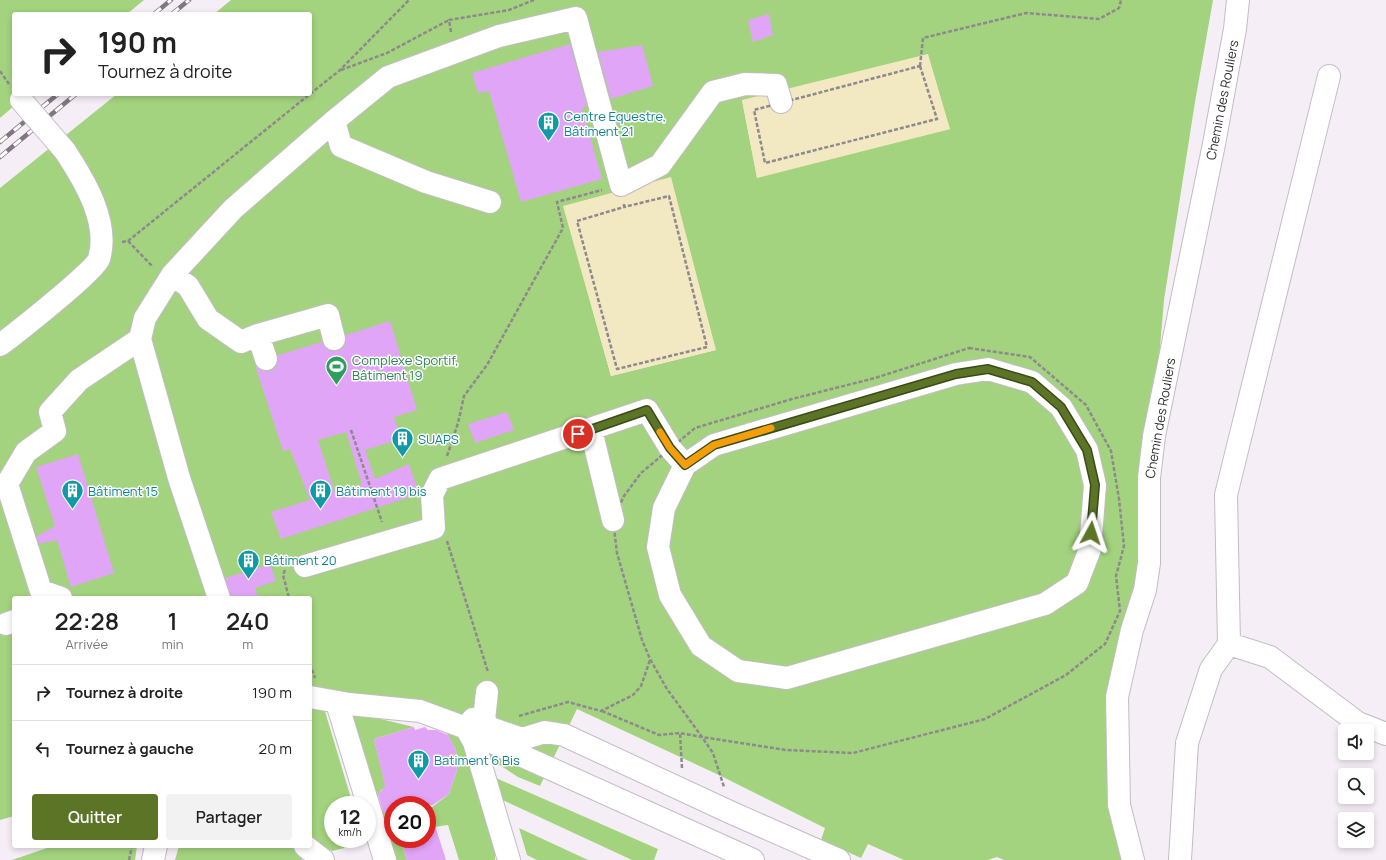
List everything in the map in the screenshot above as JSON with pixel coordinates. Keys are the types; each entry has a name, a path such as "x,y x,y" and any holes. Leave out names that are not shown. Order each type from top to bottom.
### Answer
{"street":[{"name":"Chemin des Rouliers","path":"1133,860 1119,805 1117,697 1132,630 1145,590 1149,563 1149,478 1154,436 1215,136 1235,29 1238,0"},
{"path":"218,596 179,478 140,340 145,318 172,275 233,209 334,121 388,77 499,36 576,18 621,185 660,165 713,92 745,84 776,85 781,102"},
{"path":"1180,860 1186,743 1211,669 1229,644 1226,496 1329,76"},
{"path":"0,345 69,289 99,260 101,245 99,224 91,193 65,150 19,96"},
{"path":"334,121 341,146 426,182 490,202"},
{"path":"172,275 188,286 208,319 241,342 258,335 328,315 334,339"},
{"path":"258,335 266,359"},
{"path":"48,596 4,484 26,452 55,431 50,412 78,380 140,340"},
{"path":"988,369 1032,382 1061,407 1087,450 1095,485 1090,548 1077,583 1045,604 787,678 738,670 701,646 670,595 658,547 664,508 685,465 714,445 956,374 988,369"},
{"path":"295,567 434,528 432,495 440,479 591,430 647,410 670,448 685,465"},
{"path":"591,430 613,520"},
{"path":"1229,644 1270,657 1358,723 1386,734"},
{"path":"489,685 480,731 509,860"},
{"path":"312,697 337,703 420,712 480,731 522,740 545,732 564,735 683,791 840,860"},
{"path":"337,703 385,860"},
{"path":"480,731 753,860"},
{"path":"153,860 156,848"},
{"path":"308,848 323,860"}],"path":[{"path":"312,92 339,71 409,0"},
{"path":"339,71 387,53 449,20 509,10 534,0"},
{"path":"920,66 754,110 765,163 937,119 920,66 923,38 1026,13 1099,19 1119,8 1121,0"},
{"path":"449,20 455,51"},
{"path":"0,71 12,87"},
{"path":"99,260 116,244 128,241 308,96"},
{"path":"440,479 458,423 464,396 487,365 562,228 557,202 621,185 624,207"},
{"path":"670,196 707,347 617,369 577,221 624,207 670,196"},
{"path":"128,241 154,267 172,275"},
{"path":"518,716 568,702 601,711 659,735 680,733 702,737 786,750 853,753 985,719 1066,675 1105,644 1120,611 1116,576 1124,546 1119,499 1111,451 1086,405 1030,357 969,348 874,378 792,399 695,428 641,473 624,496 613,520 617,553 640,633 650,659 667,689 702,737 712,753 732,813"},
{"path":"351,430 385,532 391,541"},
{"path":"434,517 445,533 489,685"},
{"path":"288,596 283,575 295,567"},
{"path":"601,711 633,695 641,686 650,659"},
{"path":"680,733 683,791"},
{"path":"129,860 132,848"}],"green space":[{"path":"0,0 144,0 129,12 12,12 12,96 26,96 0,118"},
{"path":"231,0 1213,0 1195,102 1164,300 1149,478 1149,563 1117,697 1134,860 1004,860 997,857 988,860 904,860 868,844 861,858 821,840 825,828 721,776 577,709 540,786 518,777 475,749 472,732 312,697 312,596 12,596 12,817 0,820 0,188 115,96 312,96 312,12 216,12","holes":["742,100 950,129 757,177","564,207 716,350 611,376"]},
{"path":"312,705 324,708 350,796 324,796 324,847 312,841"},
{"path":"341,715 368,716 414,727 374,739 387,792 382,789 376,799 376,796 366,796"},
{"path":"445,730 454,733 466,742 495,836 495,860 459,860 448,825 436,827 436,804 449,794 457,770 456,750"},
{"path":"489,775 658,849 654,860 632,860 496,797"},
{"path":"376,807 384,811 384,848 403,848 407,860 385,860 376,830"},
{"path":"519,828 588,860 537,860 527,855"},
{"path":"47,848 137,848 135,860 12,860"},
{"path":"178,848 299,848 302,860 175,860"},
{"path":"326,848 344,848 332,851"}],"sand":[{"path":"928,54 950,129 757,178 742,100"},
{"path":"671,177 716,350 611,376 563,206"}],"building":[{"path":"769,14 773,35 753,42 748,20"},
{"name":"Centre Equestre, Bâtiment 21","path":"570,44 587,106 582,108 602,179 521,202 489,91 478,93 472,73"},
{"path":"642,45 653,86 611,99 598,52"},
{"name":"Complexe Sportif, Bâtiment 19","path":"390,321 417,410 394,417 401,439 365,450 375,479 409,464 419,494 281,539 271,512 310,500 290,449 283,451 255,365 263,371 270,371 275,368 278,362 278,355 322,342 330,351 337,351 343,348 346,343 346,335","holes":["346,432 362,484 335,493 318,440"]},
{"path":"507,412 514,430 475,443 468,424"},
{"name":"Bâtiment 15","path":"78,454 114,573 71,587 57,540 39,544 37,536 55,526 36,467"},
{"name":"Bâtiment 20","path":"270,565 276,581 255,588 257,596 230,596 225,578"},
{"name":"Batiment 6 Bis","path":"414,727 415,730 425,727 428,730 436,730 448,735 456,750 457,770 449,794 436,803 436,796 384,796 383,812 378,795 385,786 374,739"},
{"path":"436,829 446,860 407,860 403,848 436,848"}],"railway":[{"path":"156,12 171,0"},
{"path":"174,12 189,0"},
{"path":"0,142 56,96"},
{"path":"0,157 74,96"}],"slow traffic":[{"path":"660,432 670,448 685,465 714,445 771,428"}],"place":[{"name":"Centre Equestre, Bâtiment 21","path":"548,142"},
{"name":"Complexe Sportif, Bâtiment 19","path":"336,386"},
{"name":"SUAPS","path":"403,458"},
{"name":"Bâtiment 15","path":"72,510"},
{"name":"Bâtiment 19 bis","path":"321,510"},
{"name":"Bâtiment 20","path":"249,580"},
{"name":"Batiment 6 Bis","path":"419,780"}],"route":[{"path":"578,434 647,410 670,448 685,465 714,445 956,374 988,369 1032,382 1061,407 1068,418 1087,450 1095,485 1091,533"}]}
